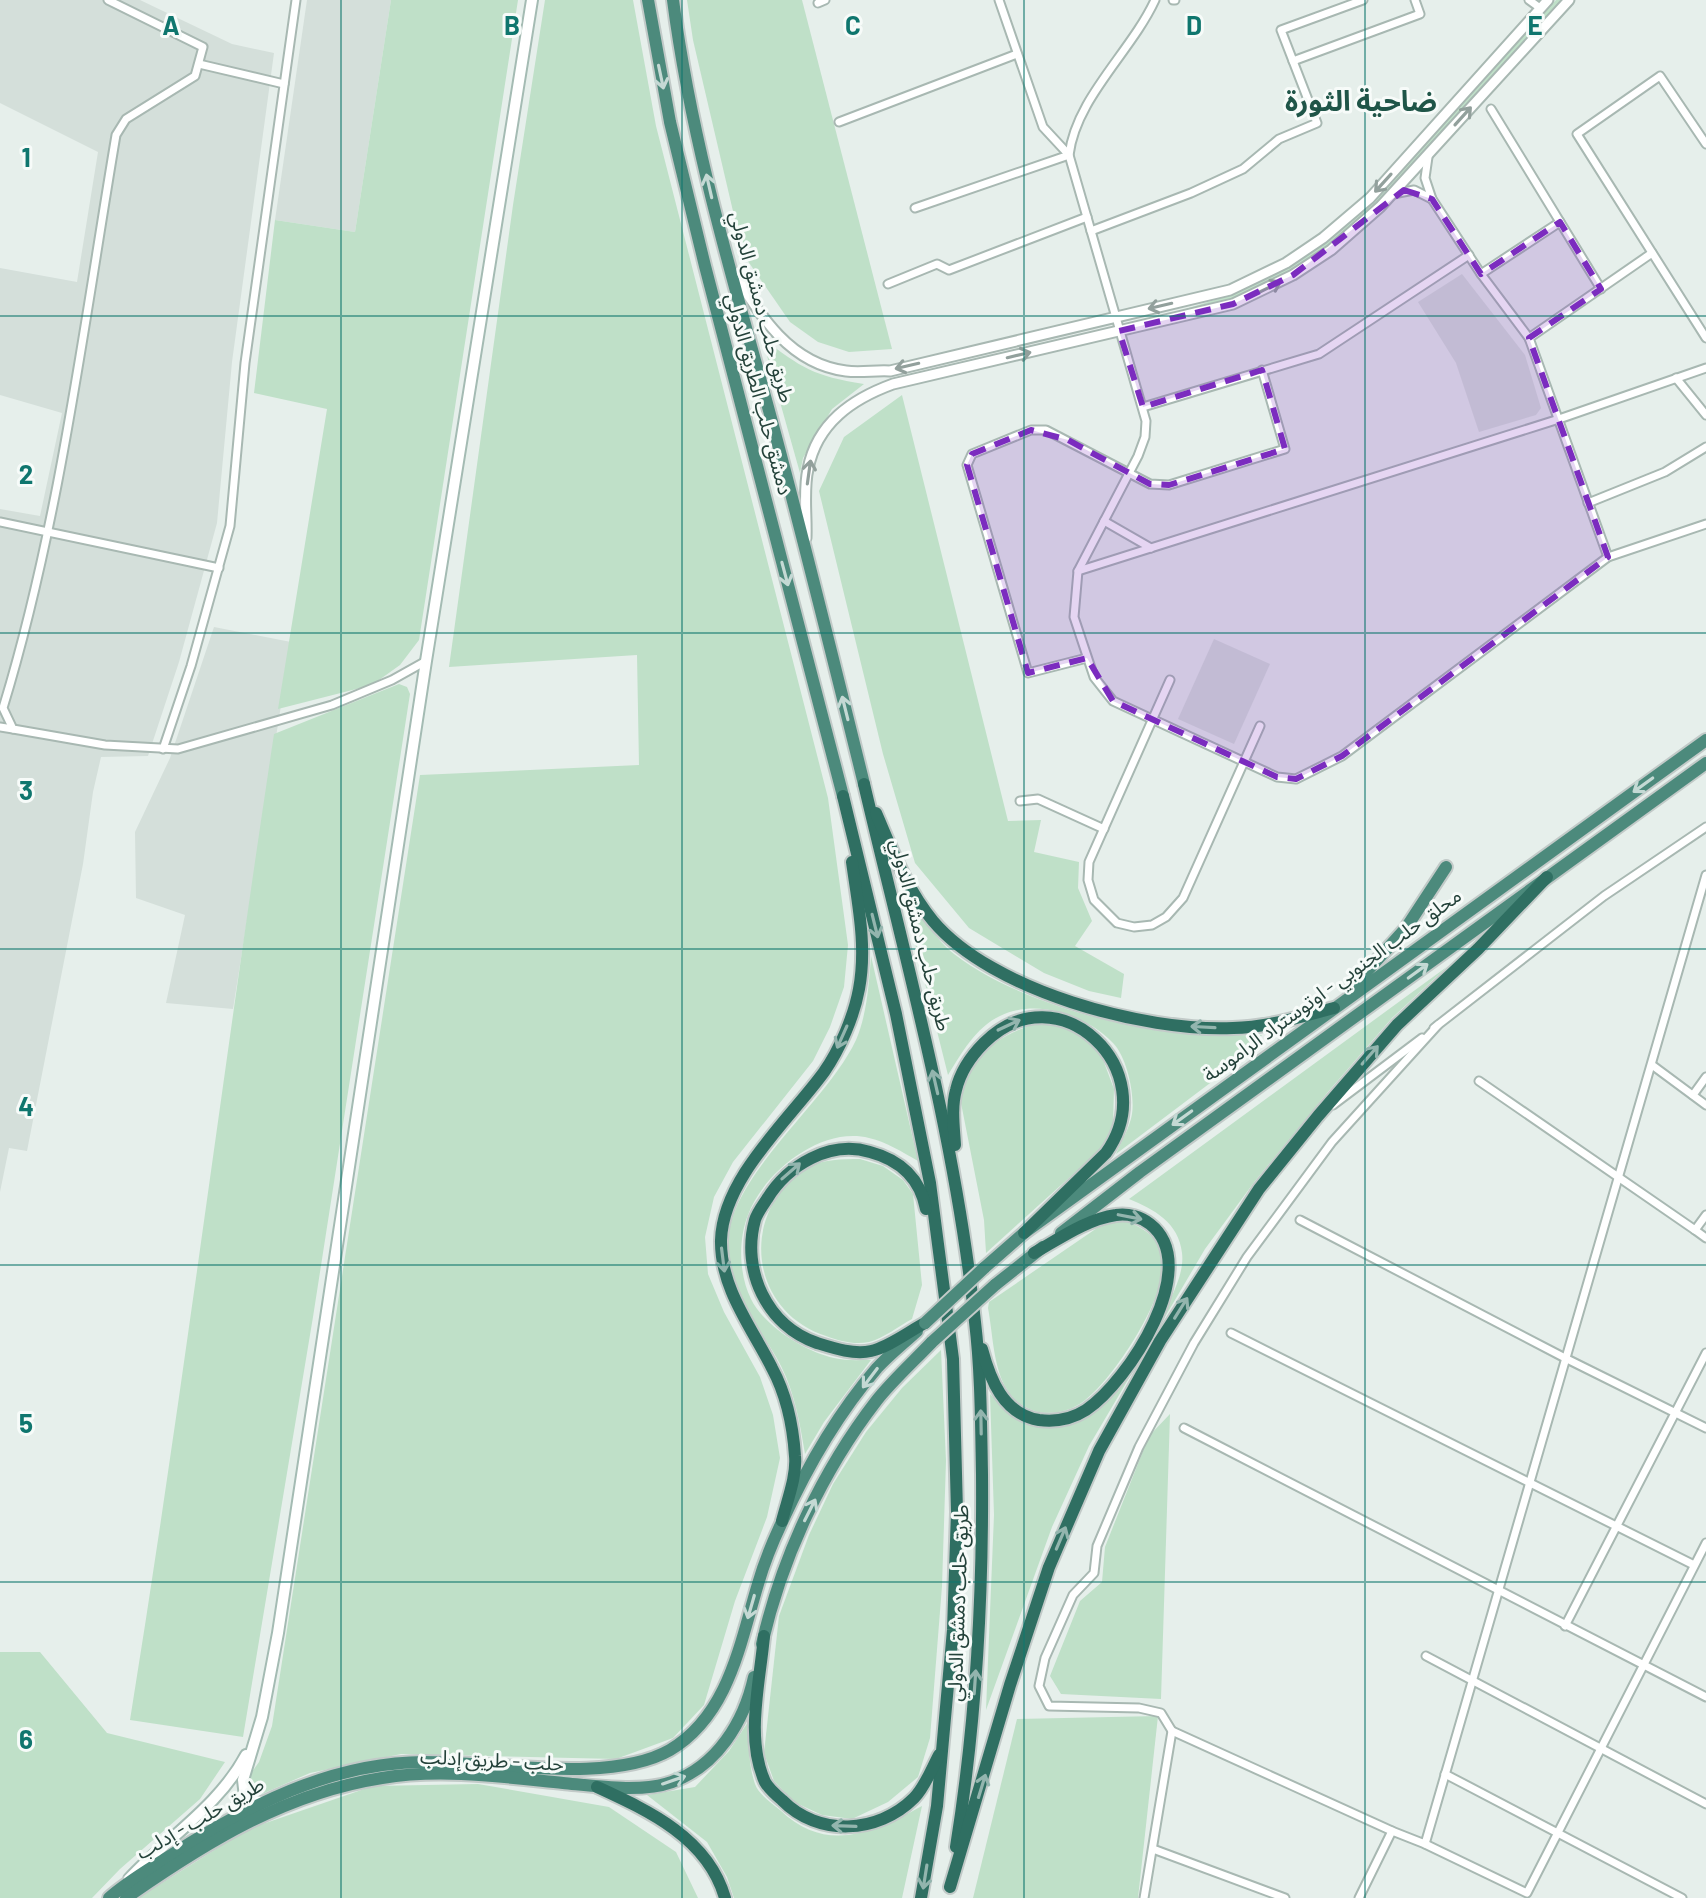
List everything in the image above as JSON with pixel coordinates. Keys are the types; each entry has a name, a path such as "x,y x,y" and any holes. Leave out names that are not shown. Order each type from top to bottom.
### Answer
{"highway":[{"name":"دمشق حلب الطريق الدولي","path":"648,0 670,122 705,266 843,796"},
{"name":"طريق حلب دمشق الدولي","path":"673,0 690,100 727,259 806,550 864,784 915,992 957,1192 976,1325 981,1416 983,1573 967,1779 949,1892"},
{"name":"محلق حلب الجنوبي - اوتوستراد الراموسة","path":"782,1521 845,1412 878,1367 1024,1233 1706,740"},
{"name":"محلق حلب الجنوبي - اوتوستراد الراموسة","path":"764,1636 780,1580 806,1517 839,1455 878,1399 932,1342 1034,1253 1140,1172 1706,763"},
{"path":"1685,778 1706,771"},
{"path":"864,784 914,894 933,921 976,960 1031,989 1080,1004 1177,1026 1257,1026 1285,1022 1334,1008 1406,928 1446,867"},
{"name":"طريق حلب دمشق الدولي","path":"843,796 896,1014 930,1183 953,1359 957,1512 953,1630 937,1806 921,1898"},
{"path":"782,1521 796,1459 789,1411 774,1371 723,1270 721,1239 729,1203 746,1171 826,1069 845,1034 859,990 864,944 843,796"},
{"path":"949,1892 1010,1685 1049,1567 1099,1451 1160,1341 1259,1189 1318,1116 1397,1025 1478,949 1547,877"},
{"path":"957,1192 953,1105 960,1078 976,1051 1005,1024 1032,1017 1056,1018 1090,1035 1109,1052 1118,1073 1123,1097 1120,1127 1106,1153 1024,1233"},
{"path":"925,1323 870,1352 840,1350 804,1338 777,1318 760,1294 751,1255 755,1218 776,1185 803,1161 833,1150 863,1150 888,1156 909,1171 923,1194 941,1278"},
{"path":"976,1325 992,1382 1000,1395 1030,1418 1057,1420 1071,1417 1098,1400 1120,1376 1149,1329 1168,1283 1170,1257 1161,1236 1142,1218 1117,1214 1069,1233 1034,1253"},
{"name":"طريق حلب - إدلب","path":"109,1898 123,1893 204,1834 265,1802 314,1781 354,1770 422,1762 602,1769 640,1761 669,1750 693,1732 715,1705 732,1671 759,1579 782,1521"},
{"path":"764,1636 755,1723 757,1754 766,1784 791,1809 816,1823 850,1828 881,1820 915,1797 942,1749"},
{"name":"حلب - طريق إدلب","path":"123,1893 226,1833 280,1806 331,1788 385,1777 447,1774 597,1787 670,1784 697,1771 721,1749 741,1717 764,1636"},
{"path":"597,1787 656,1815 684,1836 703,1857 721,1885 725,1898"}],"main road":[{"path":"265,1802 250,1801 242,1790 262,1717 278,1633 426,661 532,0"},
{"path":"123,1893 154,1852 226,1788 253,1742"}],"street":[{"path":"13,729 3,708 20,654 46,531 116,135 126,119 195,76 203,47 108,0"},
{"path":"163,749 191,666 230,526 245,363 296,0"},
{"path":"999,0 1043,127 1069,155"},
{"path":"1155,0 1144,24 1083,111 1071,134 1069,155 1146,421 1145,437 1078,571 1074,617 1094,677 1113,701 1277,777 1296,779 1342,756 1608,557 1706,524"},
{"path":"1091,231 1191,193 1243,169 1279,139 1317,123 1281,30 1363,0"},
{"path":"1293,61 1420,14 1415,0"},
{"path":"727,259 753,305 776,336 809,360 846,371 890,371 1230,290 1286,263 1323,238 1370,198 1544,4 1529,0"},
{"path":"806,550 807,470 816,442 835,416 860,397 883,387 1233,304 1293,275 1331,250 1391,194 1569,0"},
{"path":"839,122 1017,54"},
{"path":"199,64 284,84"},
{"path":"1706,144 1660,76 1577,134 1706,338"},
{"path":"1491,109 1601,289"},
{"path":"1429,153 1425,178 1432,199 1481,274 1529,338 1608,557"},
{"path":"915,208 1069,155"},
{"path":"1391,194 1414,190 1432,199"},
{"path":"888,284 937,264 949,270 1087,217"},
{"path":"1481,274 1560,222"},
{"path":"1529,338 1652,253"},
{"path":"1143,407 1319,354 1469,255"},
{"path":"1078,571 1559,419 1706,368"},
{"path":"879,370 883,387"},
{"path":"1087,658 1028,673 967,465 972,454 990,444 1031,430 1046,430 1150,484 1169,485 1285,449 1262,370"},
{"path":"1676,378 1706,415"},
{"path":"1588,503 1665,472 1706,447"},
{"path":"1104,521 1151,548"},
{"path":"0,522 219,568"},
{"path":"0,727 105,745 178,749 332,705 392,680 426,661"},
{"path":"1170,680 1089,862 1088,880 1094,900 1117,923 1134,927 1152,925 1176,909 1260,726"},
{"path":"1020,801 1038,799 1104,829"},
{"path":"1318,1116 1604,896 1706,827"},
{"path":"1425,1844 1702,903 1706,875"},
{"path":"1438,1025 1332,1142 1240,1269 1194,1343 1139,1447 1097,1546 1094,1573 1073,1595 1045,1658 1039,1686 1049,1706 1139,1708 1161,1713 1172,1731 1527,1893 1706,1543"},
{"path":"1652,1065 1706,1105"},
{"path":"1693,1095 1706,1077"},
{"path":"1479,1081 1706,1238"},
{"path":"1695,1230 1706,1215"},
{"path":"1300,1220 1706,1428"},
{"path":"1231,1333 1694,1565"},
{"path":"1565,1626 1706,1353"},
{"path":"1184,1428 1706,1697"},
{"path":"1426,1656 1706,1804"},
{"path":"1144,1898 1172,1731"},
{"path":"1445,1774 1682,1898"},
{"path":"1359,1898 1392,1831"},
{"path":"1153,1849 1285,1898"}],"highlighted area":[{"path":"1404,190 1432,199 1481,274 1560,222 1601,289 1529,338 1608,557 1342,756 1296,779 1277,777 1113,701 1087,658 1028,673 967,465 972,454 1031,430 1068,440 1150,484 1169,485 1285,449 1262,370 1143,407 1119,331 1233,304 1293,275"}],"shaded area":[{"path":"0,0 140,0 232,44 274,53 232,362 217,523 179,662 148,756 101,757 27,1151 9,1148 0,1192 0,509 40,516 62,413 0,395 0,268 77,282 98,152 0,103"},
{"path":"307,0 391,0 355,232 275,220"},
{"path":"1462,274 1525,355 1541,408 1536,415 1479,432 1456,363 1418,302"},
{"path":"214,627 291,642 233,1009 166,1003 185,915 136,898 135,832 170,758"},
{"path":"1214,639 1270,664 1234,744 1178,719"}],"green space":[{"path":"391,0 518,0 419,640 400,665 372,685 278,709 327,409 254,393 275,220 355,232"},
{"path":"545,0 633,0 656,126 828,798 848,945 844,987 830,1027 813,1061 733,1162 714,1197 705,1237 708,1274 724,1312 760,1377 773,1415 780,1458 767,1517 735,1601 704,1705 673,1738 616,1759 401,1754 310,1773 225,1810 259,1762 272,1726 420,775 639,765 637,655 449,667 513,205"},
{"path":"687,0 802,0 892,349 849,352 818,342 790,322 743,254 693,40"},
{"path":"1556,0 1561,0 1377,204 1328,245 1291,272 1232,299 1133,325 1231,295 1288,267 1326,241 1374,201"},
{"path":"762,338 809,369 832,378 864,384 832,409 803,458 800,473"},
{"path":"902,395 1008,821 1041,820 1034,852 1079,862 1078,888 1092,921 1075,946 1124,974 1121,998 1089,991 1044,973 969,928 915,863 883,754 819,491 844,437"},
{"path":"399,684 407,687 410,694 313,1317 243,1737 130,1720 274,734"},
{"path":"899,879 928,925 948,949 971,966 1029,995 1096,1017 1160,1031 1262,1035 1246,1056 1116,1154 1133,1106 1126,1067 1113,1043 1075,1017 1045,1009 1015,1011 1000,1016 976,1034 948,1075"},
{"path":"871,956 918,1161 869,1138 851,1136 814,1146 796,1156 767,1183 748,1215 743,1235 741,1257 747,1290 766,1319 799,1344 823,1355 843,1360 871,1360 824,1422 805,1454 790,1387 739,1293 729,1262 728,1245 732,1219 743,1193 842,1064 856,1040 865,1009"},
{"path":"1448,966 1392,1018 1327,1093 1255,1181 1205,1249 1089,1446 1052,1527 986,1710 994,1515 990,1394 1018,1419 1034,1425 1048,1425 1068,1423 1086,1416 1117,1391 1141,1357 1175,1289 1182,1262 1180,1242 1171,1225 1147,1207 1129,1199"},
{"path":"1040,1022 1061,1024 1090,1043 1102,1057 1114,1089 1113,1124 1101,1149 986,1253 984,1220 961,1103 970,1072 987,1049 1010,1034"},
{"path":"860,1159 883,1166 903,1180 913,1194 922,1285 912,1319 880,1338 858,1343 831,1338 800,1323 781,1305 768,1283 762,1259 762,1234 770,1209 785,1187 807,1168 833,1160"},
{"path":"1121,1219 1148,1233 1161,1251 1162,1275 1148,1315 1123,1357 1084,1401 1054,1413 1024,1406 1008,1391 999,1372 989,1302 1097,1228"},
{"path":"941,1350 946,1461 942,1586 930,1738 918,1777 888,1802 852,1819 822,1815 794,1802 774,1781 764,1753 779,1616 809,1535 833,1484 866,1432 902,1388"},
{"path":"1170,1414 1161,1699 1061,1694 1050,1676 1080,1601 1102,1582 1105,1547 1149,1436"},
{"path":"0,1652 40,1652 107,1733 225,1762 200,1799 120,1869 92,1898 0,1898"},
{"path":"1158,1716 1138,1898 973,1898 1017,1719"},
{"path":"748,1722 750,1761 757,1788 798,1824 815,1832 851,1835 886,1824 922,1806 902,1898 734,1898 727,1877 707,1842 647,1795 695,1787 729,1751"},
{"path":"478,1784 609,1807 676,1852 698,1898 138,1898 248,1829 373,1786"}],"district":[{"name":"ضاحية الثورة","path":"1361,101"}]}
